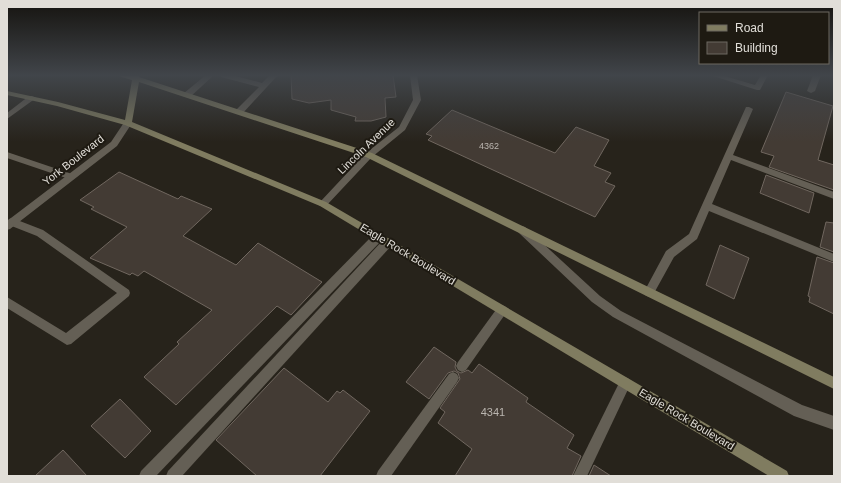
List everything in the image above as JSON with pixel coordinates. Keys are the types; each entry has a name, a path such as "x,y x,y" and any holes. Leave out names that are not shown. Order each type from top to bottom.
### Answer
{"main road":[{"name":"Eagle Rock Boulevard","path":"32,98 128,124 323,204 782,476"},
{"name":"York Boulevard","path":"128,124 132,98"},
{"path":"195,98 369,155 834,383"}],"street":[{"path":"7,117 32,98"},
{"path":"239,112 253,98"},
{"name":"Lincoln Avenue","path":"323,204 369,155 402,128 417,100 417,98"},
{"path":"649,292 670,254 693,236 749,109"},
{"name":"York Boulevard","path":"10,224 114,144 128,124"},
{"path":"7,155 72,177"},
{"path":"728,156 834,196"},
{"path":"706,206 834,258"},
{"path":"7,302 68,340 125,293 40,233 10,224"},
{"path":"522,230 596,299 617,314 799,411 834,423"},
{"path":"146,476 383,239"},
{"path":"173,476 383,239"},
{"path":"462,366 502,310"},
{"path":"383,476 453,378"},
{"path":"580,476 625,383"}],"building":[{"path":"292,98 390,98 385,98 386,117 371,121 355,121 356,117 331,110 331,100 309,103 292,99"},
{"path":"784,98 805,98 833,106 818,160 834,165 834,190 769,167 774,156 761,152"},
{"path":"452,110 555,153 576,127 609,140 594,166 611,173 605,182 615,186 595,217 428,140 432,136 426,134"},
{"path":"119,172 178,199 181,196 212,209 183,236 236,265 258,243 322,282 291,315 277,306 176,405 144,377 179,344 177,342 212,310 144,271 138,276 132,273 130,275 90,258 127,227 91,209 94,207 80,200"},
{"path":"766,175 814,193 809,213 760,193"},
{"path":"826,222 834,223 834,252 820,247"},
{"path":"720,245 749,258 734,299 706,285"},
{"path":"817,257 834,263 834,314 809,302 810,297 808,296"},
{"path":"434,347 456,362 455,367 457,371 461,373 468,370 472,373 479,364 528,398 526,402 574,435 567,448 581,456 572,476 455,476 472,449 438,423 445,412 440,408 460,379 458,373 454,371 448,373 429,399 406,382"},
{"path":"284,368 328,402 337,391 340,393 343,390 370,411 320,476 257,476 216,440"},
{"path":"120,399 151,431 125,458 91,426"},
{"path":"63,450 87,476 35,476"},
{"path":"594,465 611,476 589,476"}]}
